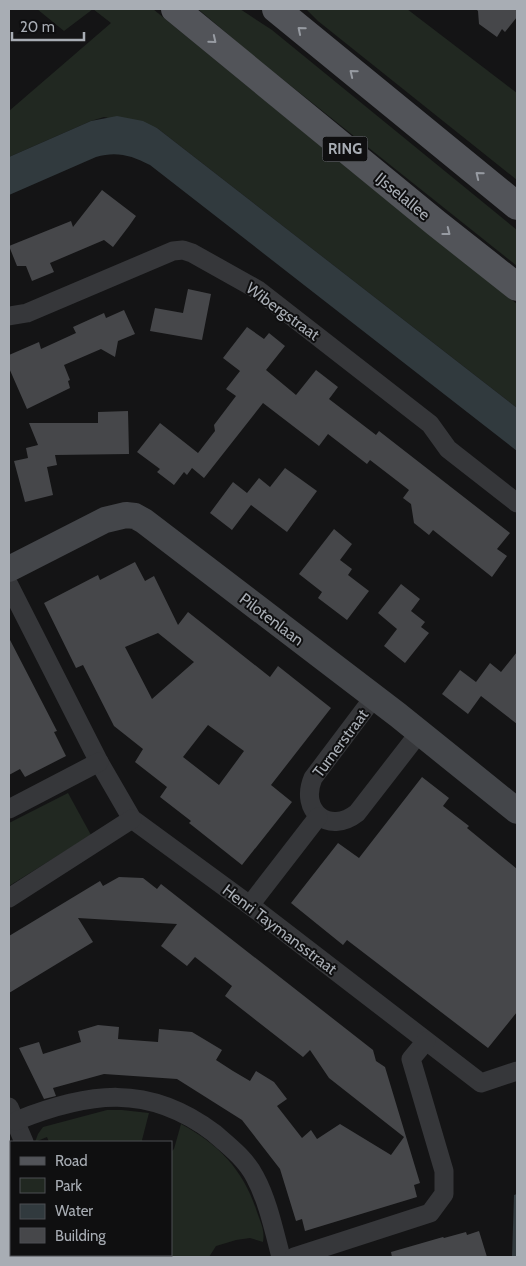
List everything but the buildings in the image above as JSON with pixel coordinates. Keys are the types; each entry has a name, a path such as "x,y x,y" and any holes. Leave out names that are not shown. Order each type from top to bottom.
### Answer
{"main road":[{"name":"IJsselallee","path":"175,9 436,224 517,287"},
{"path":"276,9 517,206"}],"street":[{"name":"Wibergstraat","path":"9,316 27,313 173,251 184,250 258,290 430,424 448,449 517,503"},
{"name":"Pilotenlaan","path":"9,569 105,520 121,516 134,516 144,521 374,697 517,811"},
{"name":"Henri Taymansstraat","path":"9,585 99,762 132,819 250,906 480,1083 517,1071"},
{"name":"Turnerstraat","path":"318,817 313,810 308,794 313,778 374,697"},
{"path":"250,906 318,817 334,822 350,819 357,813 420,733"},
{"path":"9,809 99,762"},
{"path":"9,898 132,819"},
{"path":"294,1257 430,1214 444,1194 444,1171 411,1059 426,1041"},
{"path":"24,1141 12,1114 46,1109 91,1098 135,1097 169,1106 203,1125 234,1149 255,1177 272,1221 281,1257"}],"green space":[{"path":"37,9 93,9 64,31"},
{"path":"93,9 153,9 517,304 517,408 157,128 104,117 9,157 9,111 111,23"},
{"path":"198,9 240,9 272,30 517,230 517,266 256,58"},
{"path":"306,9 407,9 517,93 517,180 318,21"},
{"path":"68,793 91,835 9,886 9,823"},
{"path":"107,1110 149,1113 142,1141 49,1141 47,1137 35,1141 43,1127"},
{"path":"181,1124 207,1140 228,1160 237,1171 252,1197 263,1231 263,1242 250,1238 236,1240 216,1246 209,1257 159,1257 172,1256 172,1151"},
{"path":"10,1246 10,1256 107,1257 9,1257"}],"water":[{"path":"117,116 143,121 157,128 517,408 517,451 150,165 123,155 103,155 9,195 9,157 91,121"},
{"path":"517,1194 517,1257 512,1257 514,1195"}]}
